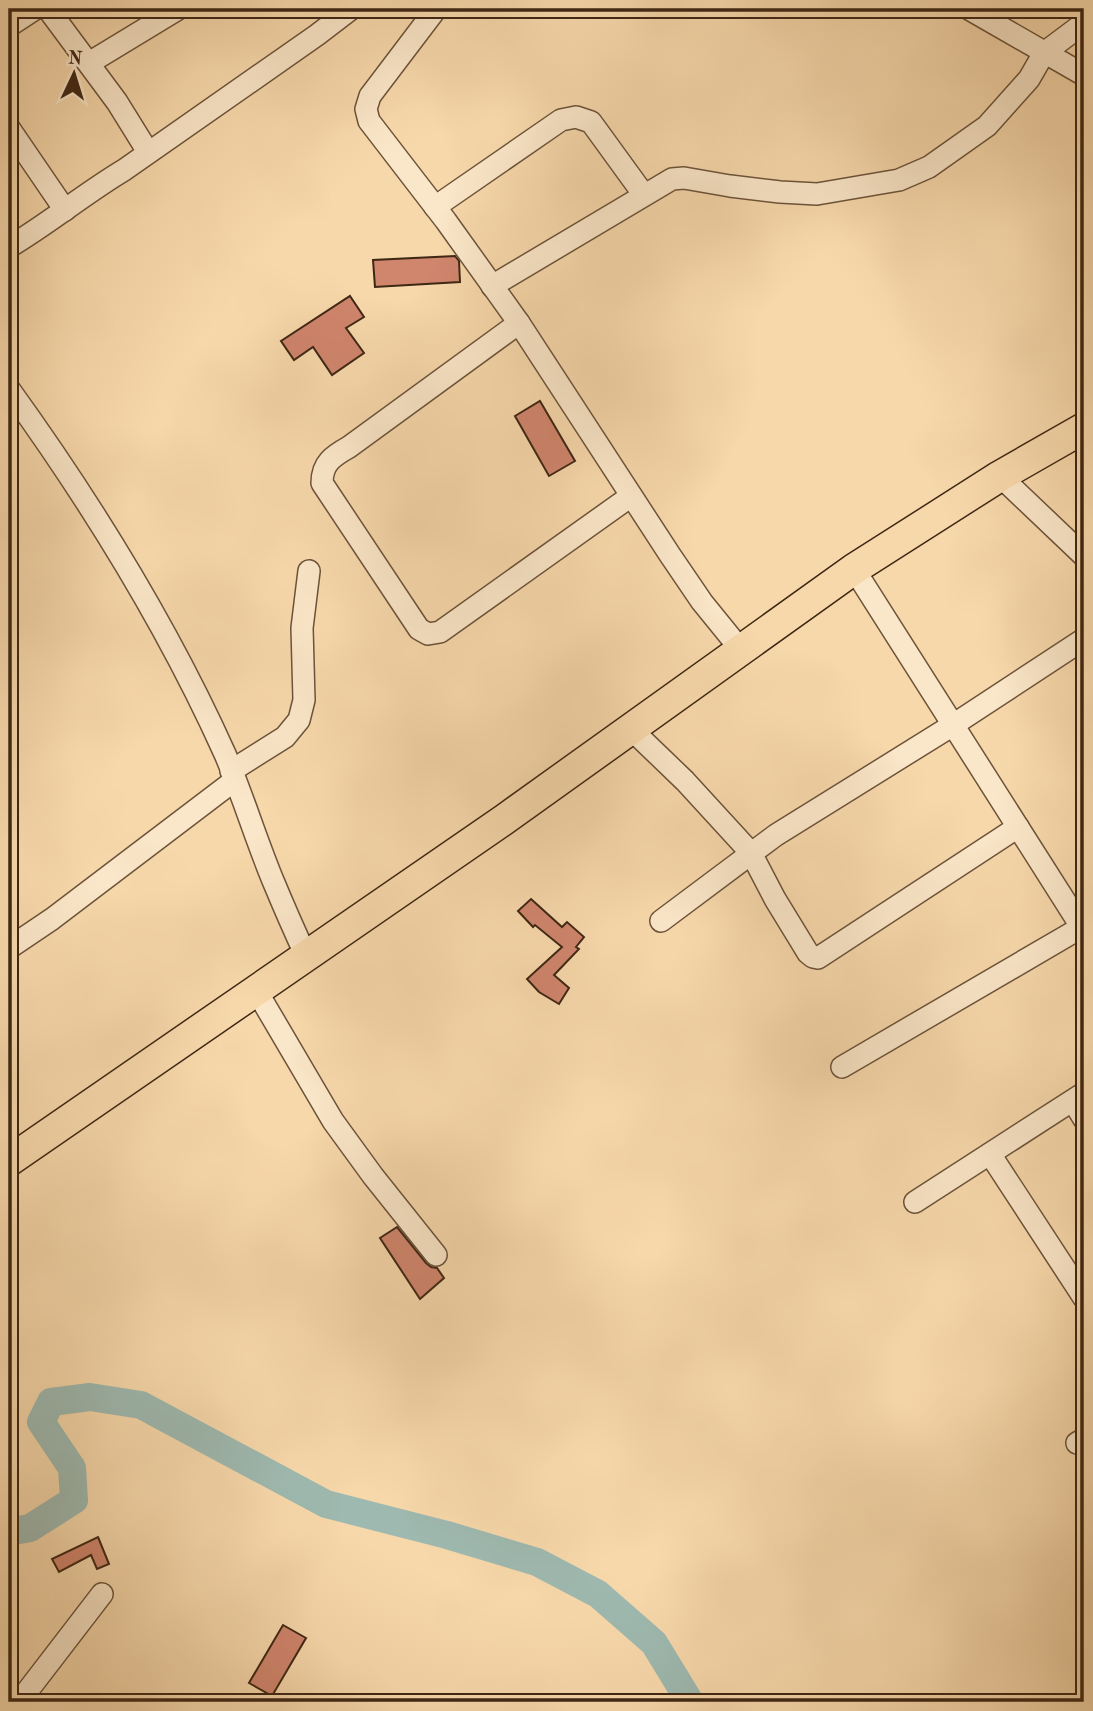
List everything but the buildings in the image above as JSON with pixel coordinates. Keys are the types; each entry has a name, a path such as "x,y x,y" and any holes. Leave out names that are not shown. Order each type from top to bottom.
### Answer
{"highway":[{"path":"9,1161 505,820 854,569 1000,476 1084,428"}],"street":[{"path":"9,26 35,9"},
{"path":"48,9 117,102 148,152"},
{"path":"89,63 178,9"},
{"path":"436,9 370,96 366,109 369,121 519,324 702,601 741,650"},
{"path":"969,9 1084,75"},
{"path":"9,247 317,35 347,10"},
{"path":"492,286 672,179 684,178 730,186 817,194 899,180 929,167 987,126 1029,79 1044,53 1084,23"},
{"path":"435,207 561,120 576,117 591,122 643,195"},
{"path":"9,128 65,210"},
{"path":"519,324 336,454 327,462 322,473 322,483 419,629 428,634 440,632 631,496"},
{"path":"9,389 112,542 157,618 220,744 274,883 306,956"},
{"path":"1000,476 1084,556"},
{"path":"842,1067 1083,929 854,569"},
{"path":"9,948 52,919 285,737 299,720 304,700 302,628 309,571"},
{"path":"662,921 776,835 953,725 1084,639"},
{"path":"631,729 685,781 751,853 775,899 813,957 818,958 1018,827"},
{"path":"256,990 333,1121 436,1255"},
{"path":"915,1202 1078,1097 1084,1119"},
{"path":"990,1154 1084,1298"},
{"path":"19,1702 102,1594"}],"waterway":[{"path":"9,1532 30,1528 74,1500 72,1468 41,1422 51,1402 90,1397 141,1405 326,1504 447,1535 537,1562 598,1594 654,1643 690,1702"}]}
